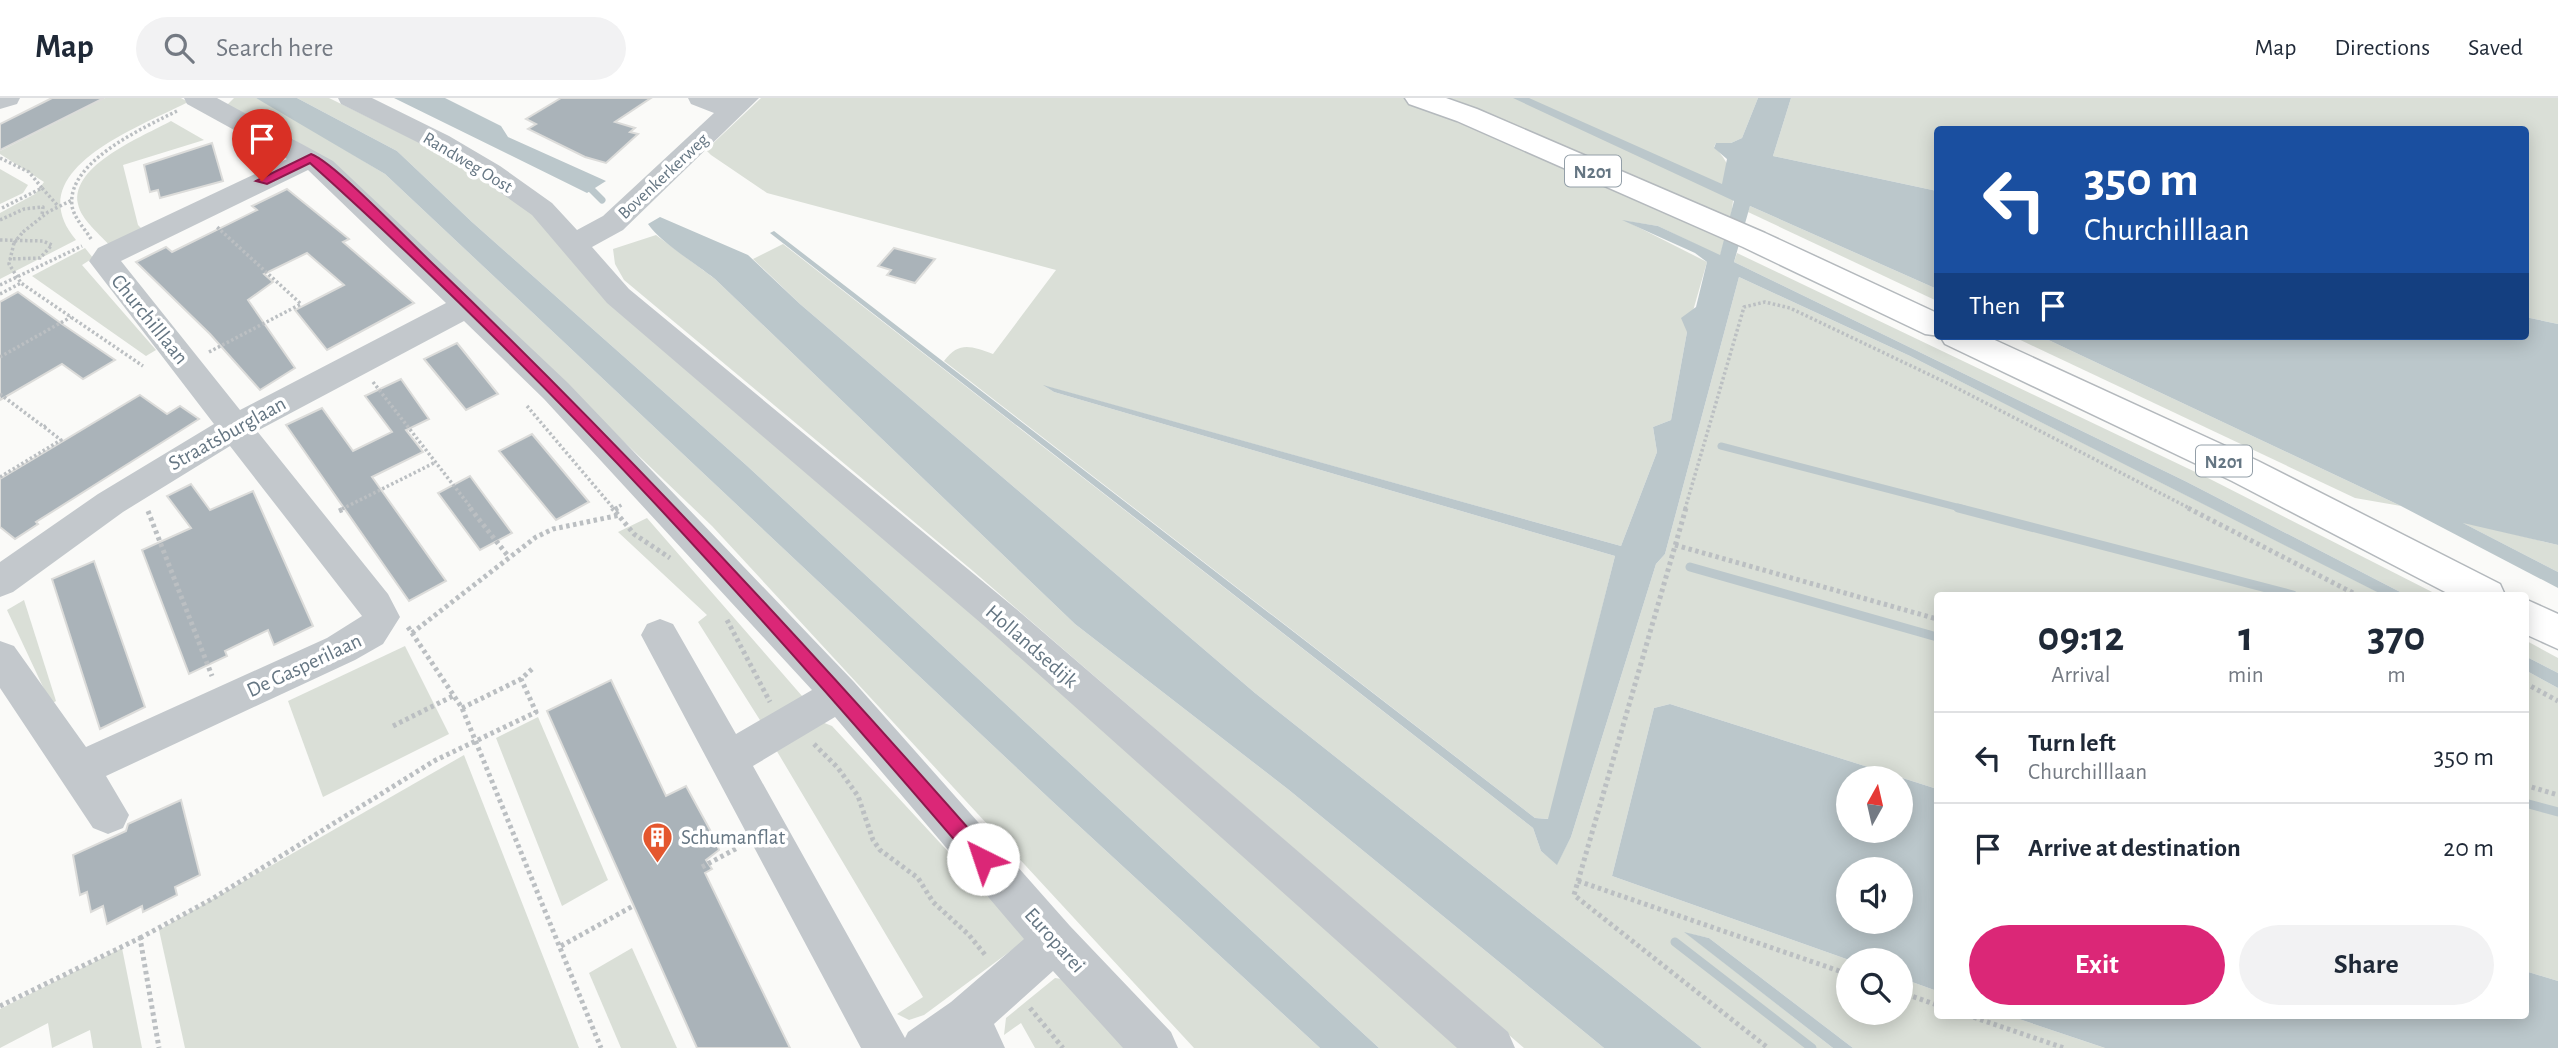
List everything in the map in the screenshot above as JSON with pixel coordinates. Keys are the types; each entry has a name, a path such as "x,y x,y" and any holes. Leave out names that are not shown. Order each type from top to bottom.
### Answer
{"highway":[{"name":"N201","path":"1419,98 1467,115 1754,240 1934,326"},
{"name":"N201","path":"1437,98 1467,115"},
{"name":"N201","path":"1967,340 2245,471 2480,592"},
{"path":"2529,617 2558,633"}],"street":[{"path":"0,101 7,98"},
{"name":"Randweg Oost","path":"351,98 439,142 490,172 542,209 573,244"},
{"path":"701,98 739,105"},
{"name":"Europarei","path":"205,99 311,158 396,235 556,391 840,694 1055,941 1155,1048"},
{"name":"Bovenkerkerweg","path":"573,244 613,223 739,105"},
{"name":"Churchilllaan","path":"237,426 104,261 108,255 311,158"},
{"name":"Hollandsedijk","path":"573,244 618,296 1002,619 1492,1048"},
{"name":"Straatsburglaan","path":"0,582 137,484 237,426 467,306"},
{"name":"De Gasperilaan","path":"79,769 350,644 371,633 378,625 381,617 375,605 310,526 237,426"},
{"path":"660,635 886,1048"},
{"path":"0,657 108,815"},
{"path":"729,760 840,694"},
{"path":"924,1048 975,1033 1007,981 1055,941"}],"path":[{"path":"0,285 92,240 79,220 72,200 75,187 87,169 115,145 205,99"},
{"path":"0,158 29,172 58,206"},
{"path":"0,209 42,188"},
{"path":"0,294 21,283 9,259 14,243 42,216 72,200"},
{"path":"0,220 34,206 43,207 42,216"},
{"path":"186,364 301,304 290,291 200,211"},
{"path":"0,240 43,241 52,245 50,252 39,259 9,259"},
{"name":"Churchilllaan","path":"21,283 143,366"},
{"path":"1768,1048 1574,895 1744,307 1765,302 1790,308 1948,384 2351,592"},
{"path":"0,357 71,317"},
{"path":"358,362 434,455 436,462 508,556"},
{"path":"0,394 46,425 61,440 0,477"},
{"path":"527,406 614,510"},
{"path":"310,526 436,462"},
{"path":"137,484 220,705"},
{"path":"412,633 464,595 508,556 553,529 620,516"},
{"path":"1675,545 1934,618"},
{"path":"404,622 462,708 601,1048"},
{"path":"462,708 522,679 532,669"},
{"path":"0,1006 212,899 350,816 413,774 536,712 522,679"},
{"path":"2529,685 2558,701"},
{"path":"393,726 453,696"},
{"path":"2529,786 2558,795"},
{"path":"702,867 767,831"},
{"path":"1578,881 1836,970"},
{"path":"561,947 633,906"},
{"path":"139,938 159,1048"},
{"path":"1007,981 1063,1048"},
{"path":"1913,997 1934,1004"},
{"path":"1979,1019 2064,1048"}],"shaded area":[{"path":"105,98 181,98 188,102 116,138 92,154 73,172 62,192 62,215 76,240 0,279 0,213 35,194 44,182 0,154 0,151"},
{"path":"234,98 256,98 271,105 385,174 1052,801 1320,1048 1194,1048 712,526 340,170 282,132 227,105"},
{"path":"256,98 297,98 397,151 472,222 745,464 1379,1048 1320,1048 1052,801 385,174"},
{"path":"297,98 329,98 462,163 541,220 1471,1048 1379,1048 745,464 472,222 397,151"},
{"path":"394,98 445,98 501,126 508,137 606,181 587,193"},
{"path":"761,98 1758,98 1742,138 1731,143 1716,143 1714,147 1730,171 1733,185 1731,213 1720,256 1658,226 1626,221 1707,262 1687,332 1671,420 1653,427 1657,452 1621,546 1045,386 1054,392 1615,556 1549,819 1535,818 944,361 955,350 966,347 993,354 1056,270 767,193 711,155 706,150"},
{"path":"1513,98 1529,98 1722,184 1727,159 1714,148 1716,143 1731,143 1742,138 1758,98 1791,98 1773,156 1934,190 1934,288 1750,206 1734,262 2185,481 2400,592 2377,592 1910,356 1739,277 1665,554 1656,564 1571,837 1557,865 1541,851 1533,828 770,233 774,231 1535,818 1548,819 1615,556 1054,392 1043,385 1621,546 1657,452 1653,427 1671,420 1687,332 1681,318 1696,307 1707,262 1695,253 1622,220 1658,226 1720,255 1734,201"},
{"path":"1791,98 2558,98 2558,324 2529,318 2529,126 1934,126 1934,190 1773,156"},
{"path":"171,121 204,140 123,165 138,225 144,231 111,247 80,210 79,190 85,177 111,154"},
{"path":"0,169 28,185 23,193 0,204"},
{"path":"1750,206 1934,288 1934,300 1748,212"},
{"path":"660,217 748,255 800,304 1255,693 1702,1048 1604,1048 1289,790 1075,624 715,279 654,231 648,224"},
{"path":"656,235 715,279 1075,624 1289,790 1604,1048 1524,1048 973,571 624,280 615,264 613,249"},
{"path":"783,244 1533,828 1541,851 1557,864 1571,837 1656,564 1665,554 1739,277 1910,356 2378,592 1934,592 1934,788 1913,781 1913,766 1865,766 1670,704 1654,708 1612,876 1836,955 1836,1025 1913,1025 1913,982 1934,990 1934,1019 2019,1019 2105,1048 1853,1048 1709,938 1686,933 1833,1048 1702,1048 1255,693 800,304 753,259"},
{"path":"85,248 93,258 82,265 156,350 146,356 32,276"},
{"path":"1737,253 2210,479 2432,592 2400,592 2185,481 1734,262"},
{"path":"2529,318 2558,324 2558,545 2463,523 2558,572 2558,588 2401,506 2048,340 2529,340"},
{"path":"2020,340 2048,340 2401,506 2355,498"},
{"path":"647,518 809,704 765,728 698,622 707,615 618,532"},
{"path":"2459,521 2558,545 2558,572"},
{"path":"24,600 56,701 51,704 7,610"},
{"path":"2529,642 2558,658 2558,673 2529,658"},
{"path":"405,646 449,734 323,797 288,701"},
{"path":"2529,658 2558,673 2558,688 2529,672"},
{"path":"2529,672 2558,688 2558,981 2529,972"},
{"path":"1670,704 1865,766 1836,766 1836,844 1913,844 1913,781 1934,788 1934,990 1913,982 1913,948 1836,948 1836,955 1612,876 1654,708"},
{"path":"538,717 608,880 562,906 496,738"},
{"path":"822,722 832,726 1028,938 924,1015 909,1020 897,1014 923,997 775,748"},
{"path":"464,755 579,1048 185,1048 159,930"},
{"path":"1684,932 1709,938 1853,1048 1833,1048"},
{"path":"122,948 142,1048 93,1048 90,1030 52,1048 48,1023 0,1048 0,1009"},
{"path":"632,948 677,1048 621,1048 589,973"},
{"path":"2529,972 2558,981 2558,1048 2105,1048 2019,1019 2529,1019"},
{"path":"1055,978 1062,979 1129,1048 1035,1048 1021,1023 1004,1035 1006,1018"}],"building":[{"path":"52,98 104,98 0,150 0,124"},
{"path":"561,98 651,98 615,122 635,128 630,132 638,134 606,163 585,157 528,129 536,124 526,119"},
{"path":"212,143 223,181 160,198 158,190 150,192 144,165"},
{"path":"287,189 349,239 343,242 414,303 327,350 295,310 344,285 307,253 264,274 273,282 248,300 295,368 260,390 210,334 136,262 166,247 172,252 257,210 252,206"},
{"path":"894,248 935,259 915,283 887,275 891,270 878,266"},
{"path":"18,292 115,360 83,379 62,364 0,400 0,302"},
{"path":"457,343 498,394 466,410 424,359"},
{"path":"401,379 429,419 406,430 423,452 372,477 446,581 409,601 286,425 322,408 353,451 392,432 365,396"},
{"path":"140,395 167,414 180,406 199,419 36,522 38,524 15,539 0,527 0,479"},
{"path":"532,434 589,502 556,520 499,451"},
{"path":"470,476 512,533 480,550 438,493"},
{"path":"191,484 210,510 253,491 313,626 274,645 268,630 225,651 227,656 189,674 142,550 191,528 167,496"},
{"path":"94,561 145,707 100,729 52,579"},
{"name":"Schumanflat","path":"611,680 666,796 686,786 716,841 719,850 706,860 712,869 705,873 790,1048 697,1048 547,711"},
{"path":"181,800 200,875 175,887 177,895 143,912 142,906 107,924 103,906 91,912 87,892 80,895 73,855 126,831 128,824"}],"waterway":[{"path":"584,182 602,200"},
{"path":"1721,446 1964,509"},
{"path":"1958,508 2281,592"},
{"path":"1690,567 1934,636"},
{"path":"2529,804 2558,812"},
{"path":"1675,942 1812,1048"}],"place":[{"name":"Schumanflat","path":"658,864"}],"route":[{"path":"262,181 311,158 360,201 556,391 650,488 840,694 983,859"}]}
